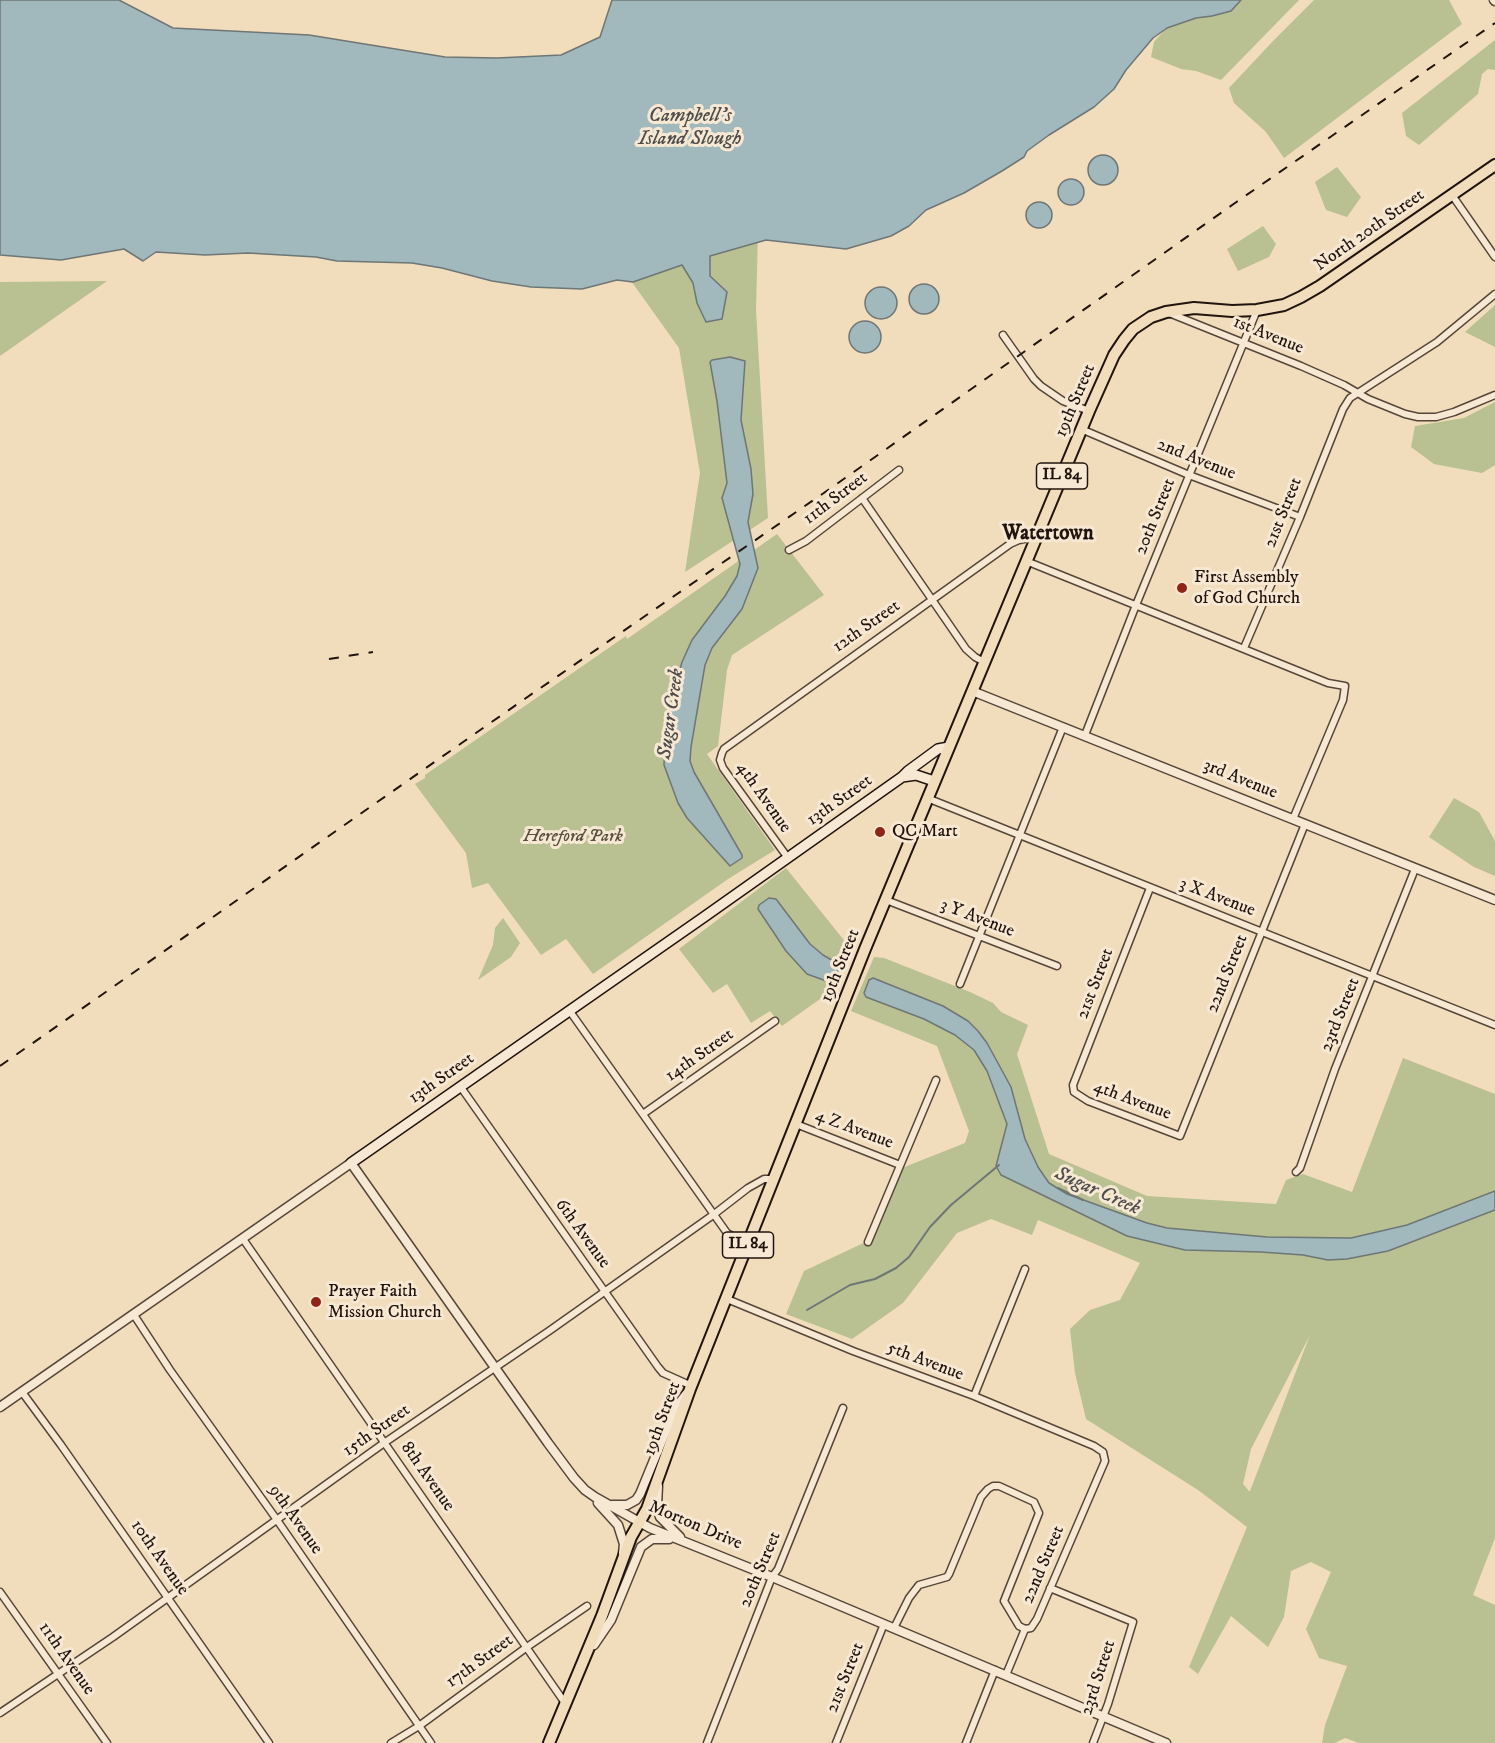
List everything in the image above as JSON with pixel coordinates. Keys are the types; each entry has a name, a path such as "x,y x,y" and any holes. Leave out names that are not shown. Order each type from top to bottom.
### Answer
{"main road":[{"name":"North 20th Street","path":"1257,310 1284,305 1320,286 1495,165"},
{"name":"19th Street","path":"549,1743 602,1616 622,1560 647,1509 691,1388 927,798 1105,374 1124,340 1143,322 1166,312 1194,308 1257,310"},
{"name":"13th Street","path":"351,1163 788,858 938,749 949,747"},
{"path":"902,777 916,775 934,781"}],"street":[{"path":"1452,195 1495,257"},
{"path":"1357,393 1437,342 1495,294"},
{"name":"20th Street","path":"1085,735 1257,310"},
{"name":"1st Avenue","path":"1166,312 1301,366 1388,408 1418,417 1436,417 1454,412 1495,395"},
{"path":"1003,335 1041,386 1063,401 1089,411"},
{"name":"21st Street","path":"1244,648 1300,517 1343,408 1357,393"},
{"name":"2nd Avenue","path":"1082,429 1189,475 1300,517"},
{"name":"11th Street","path":"789,550 806,541 899,470"},
{"path":"862,498 968,651 984,662"},
{"name":"12th Street","path":"722,753 731,742 1010,544 1037,536"},
{"path":"1026,561 1328,683 1345,686 1343,700 1293,819"},
{"name":"3rd Avenue","path":"972,691 1495,900"},
{"path":"960,984 1063,727"},
{"name":"4th Avenue","path":"722,753 720,760 723,768 788,858"},
{"name":"3 X Avenue","path":"927,798 1495,1025"},
{"name":"22nd Street","path":"1180,1136 1305,824"},
{"name":"23rd Street","path":"1296,1172 1300,1168 1335,1069 1415,869"},
{"name":"21st Street","path":"1074,1092 1073,1085 1150,888"},
{"name":"3 Y Avenue","path":"886,900 1057,966"},
{"path":"569,1010 713,1215 727,1233 748,1245"},
{"name":"14th Street","path":"643,1114 774,1021"},
{"path":"868,1242 936,1080"},
{"name":"6th Avenue","path":"460,1086 658,1367 663,1373 691,1388"},
{"name":"4th Avenue","path":"1074,1092 1088,1101 1180,1136"},
{"name":"4 Z Avenue","path":"796,1124 900,1165"},
{"name":"13th Street","path":"0,1407 351,1163"},
{"name":"Morton Drive","path":"351,1163 494,1368 585,1490 650,1528 1166,1743"},
{"name":"15th Street","path":"0,1713 168,1598 384,1443 549,1331 748,1188 761,1180 774,1179"},
{"name":"8th Avenue","path":"243,1239 565,1703"},
{"path":"974,1396 1025,1269"},
{"name":"5th Avenue","path":"727,1299 1094,1446 1103,1452 1105,1461"},
{"name":"9th Avenue","path":"134,1315 431,1743"},
{"path":"606,1504 623,1506 638,1497 675,1409 691,1388"},
{"name":"10th Avenue","path":"22,1392 269,1743"},
{"name":"20th Street","path":"707,1743 772,1577 778,1569 843,1408"},
{"name":"22nd Street","path":"1006,1675 1025,1629 1031,1628 1034,1624 1105,1461"},
{"path":"658,1481 657,1506 660,1517 683,1540"},
{"path":"894,1628 909,1598 919,1586 947,1577 984,1493 993,1486 999,1486 1034,1502 1039,1513 1004,1601 1019,1626 1025,1629"},
{"path":"585,1490 618,1525 624,1544 622,1560"},
{"path":"583,1660 611,1620 641,1546 652,1539 683,1540"},
{"name":"23rd Street","path":"1050,1588 1133,1622 1093,1743"},
{"name":"11th Avenue","path":"0,1592 107,1743"},
{"name":"17th Street","path":"391,1743 587,1606"},
{"name":"21st Street","path":"836,1743 884,1624"},
{"path":"966,1743 995,1670"}],"green space":[{"path":"1195,0 1299,0 1221,80 1196,71 1181,69 1151,57 1154,42 1182,10"},
{"path":"1314,0 1449,0 1462,24 1284,158 1266,132 1234,103 1229,88"},
{"path":"1495,40 1495,70 1488,69 1482,74 1478,94 1419,145 1406,136 1402,113"},
{"path":"1337,167 1361,197 1347,217 1326,210 1315,182"},
{"path":"1263,226 1276,244 1269,257 1238,271 1227,249"},
{"path":"758,233 756,310 768,518 685,572 700,473 679,348 614,257"},
{"path":"107,281 0,356 0,282"},
{"path":"1495,305 1495,347 1465,332"},
{"path":"1495,402 1495,465 1482,473 1434,464 1411,447 1415,426 1464,418"},
{"name":"Hereford Park","path":"777,534 824,595 732,655 727,670 718,746 707,754 775,850 728,879 593,974 566,939 541,955 488,883 472,888 466,853 415,784 626,636 627,639"},
{"path":"1454,798 1479,812 1495,841 1495,876 1474,867 1429,837"},
{"path":"786,868 851,949 831,1003 820,999 782,1026 770,1011 751,1023 727,984 713,993 679,949"},
{"path":"503,918 520,943 511,957 478,980 493,945 495,928"},
{"path":"874,957 884,958 993,1003 1001,1012 1028,1025 1017,1054 1049,1154 1147,1196 1276,1204 1286,1180 1303,1174 1352,1192 1403,1058 1495,1094 1495,1538 1473,1595 1495,1605 1495,1743 1359,1743 1345,1738 1335,1743 1322,1743 1325,1725 1347,1666 1319,1658 1306,1629 1331,1572 1311,1562 1291,1571 1284,1617 1268,1647 1231,1616 1198,1674 1189,1667 1247,1527 1198,1490 1086,1419 1075,1373 1070,1329 1090,1310 1120,1300 1140,1263 1038,1220 1032,1235 991,1219 957,1233 903,1303 852,1339 786,1314 804,1271 872,1239 902,1168 965,1143 969,1131 937,1046 851,1011","holes":["1310,1335 1250,1491 1243,1484 1251,1449"]}],"water":[{"name":"Campbell's Island Slough","path":"0,0 119,0 173,28 309,35 445,57 497,58 561,55 600,37 612,0 1241,0 1231,11 1196,18 1167,28 1153,38 1126,70 1114,89 1094,107 1049,135 1027,151 1024,157 1002,171 964,193 926,210 909,226 891,236 846,249 766,240 710,256 710,276 727,292 722,319 706,322 697,303 693,283 682,265 633,282 617,280 582,289 531,287 492,281 412,263 337,261 316,257 248,253 205,255 156,252 143,261 124,249 61,260 0,255"},
{"path":"1103,155 1109,156 1117,164 1117,176 1109,184 1103,185 1097,184 1089,176 1088,170 1089,164 1097,156"},
{"path":"1071,179 1080,183 1084,192 1080,201 1071,205 1062,201 1058,192 1062,183"},
{"path":"1039,202 1048,206 1052,215 1048,224 1039,228 1030,224 1026,215 1030,206"},
{"path":"924,284 930,285 938,293 938,305 930,313 924,314 918,313 910,305 909,299 910,293 918,285"},
{"path":"881,287 892,292 897,303 892,314 881,319 870,314 865,303 870,292"},
{"path":"865,321 876,326 881,337 876,348 865,353 854,348 849,337 854,326"},
{"name":"Sugar Creek","path":"730,357 745,361 741,420 751,469 753,494 748,522 758,568 742,609 712,648 705,665 690,761 694,772 742,855 742,858 730,866 687,818 678,803 664,765 665,724 682,662 692,640 737,576 740,564 722,498 727,483 710,362"},
{"path":"769,898 776,899 810,944 837,963 839,968 834,980 829,982 807,974 786,951 758,909 759,905"},
{"name":"Sugar Creek","path":"873,978 943,1006 968,1021 978,1031 1011,1087 1025,1139 1038,1167 1049,1183 1067,1194 1167,1228 1267,1237 1351,1238 1407,1225 1495,1191 1495,1210 1388,1251 1347,1259 1328,1260 1303,1255 1261,1252 1185,1250 1127,1236 1001,1175 996,1166 1007,1124 987,1071 974,1050 955,1035 924,1019 866,997 864,993 869,980"}],"waterway":[{"path":"807,1310 850,1285 875,1279 896,1268 909,1257 930,1227 951,1205 999,1165"},
{"name":"Sugar Creek","path":"1058,1188 1083,1200"}],"railway":[{"path":"0,1066 1495,23"},
{"path":"329,659 373,652"}],"place":[{"name":"First Assembly of God Church","path":"1182,588"},
{"name":"QC Mart","path":"880,832"},
{"name":"Prayer Faith Mission Church","path":"316,1302"}],"district":[{"name":"Watertown","path":"1048,535"}]}
